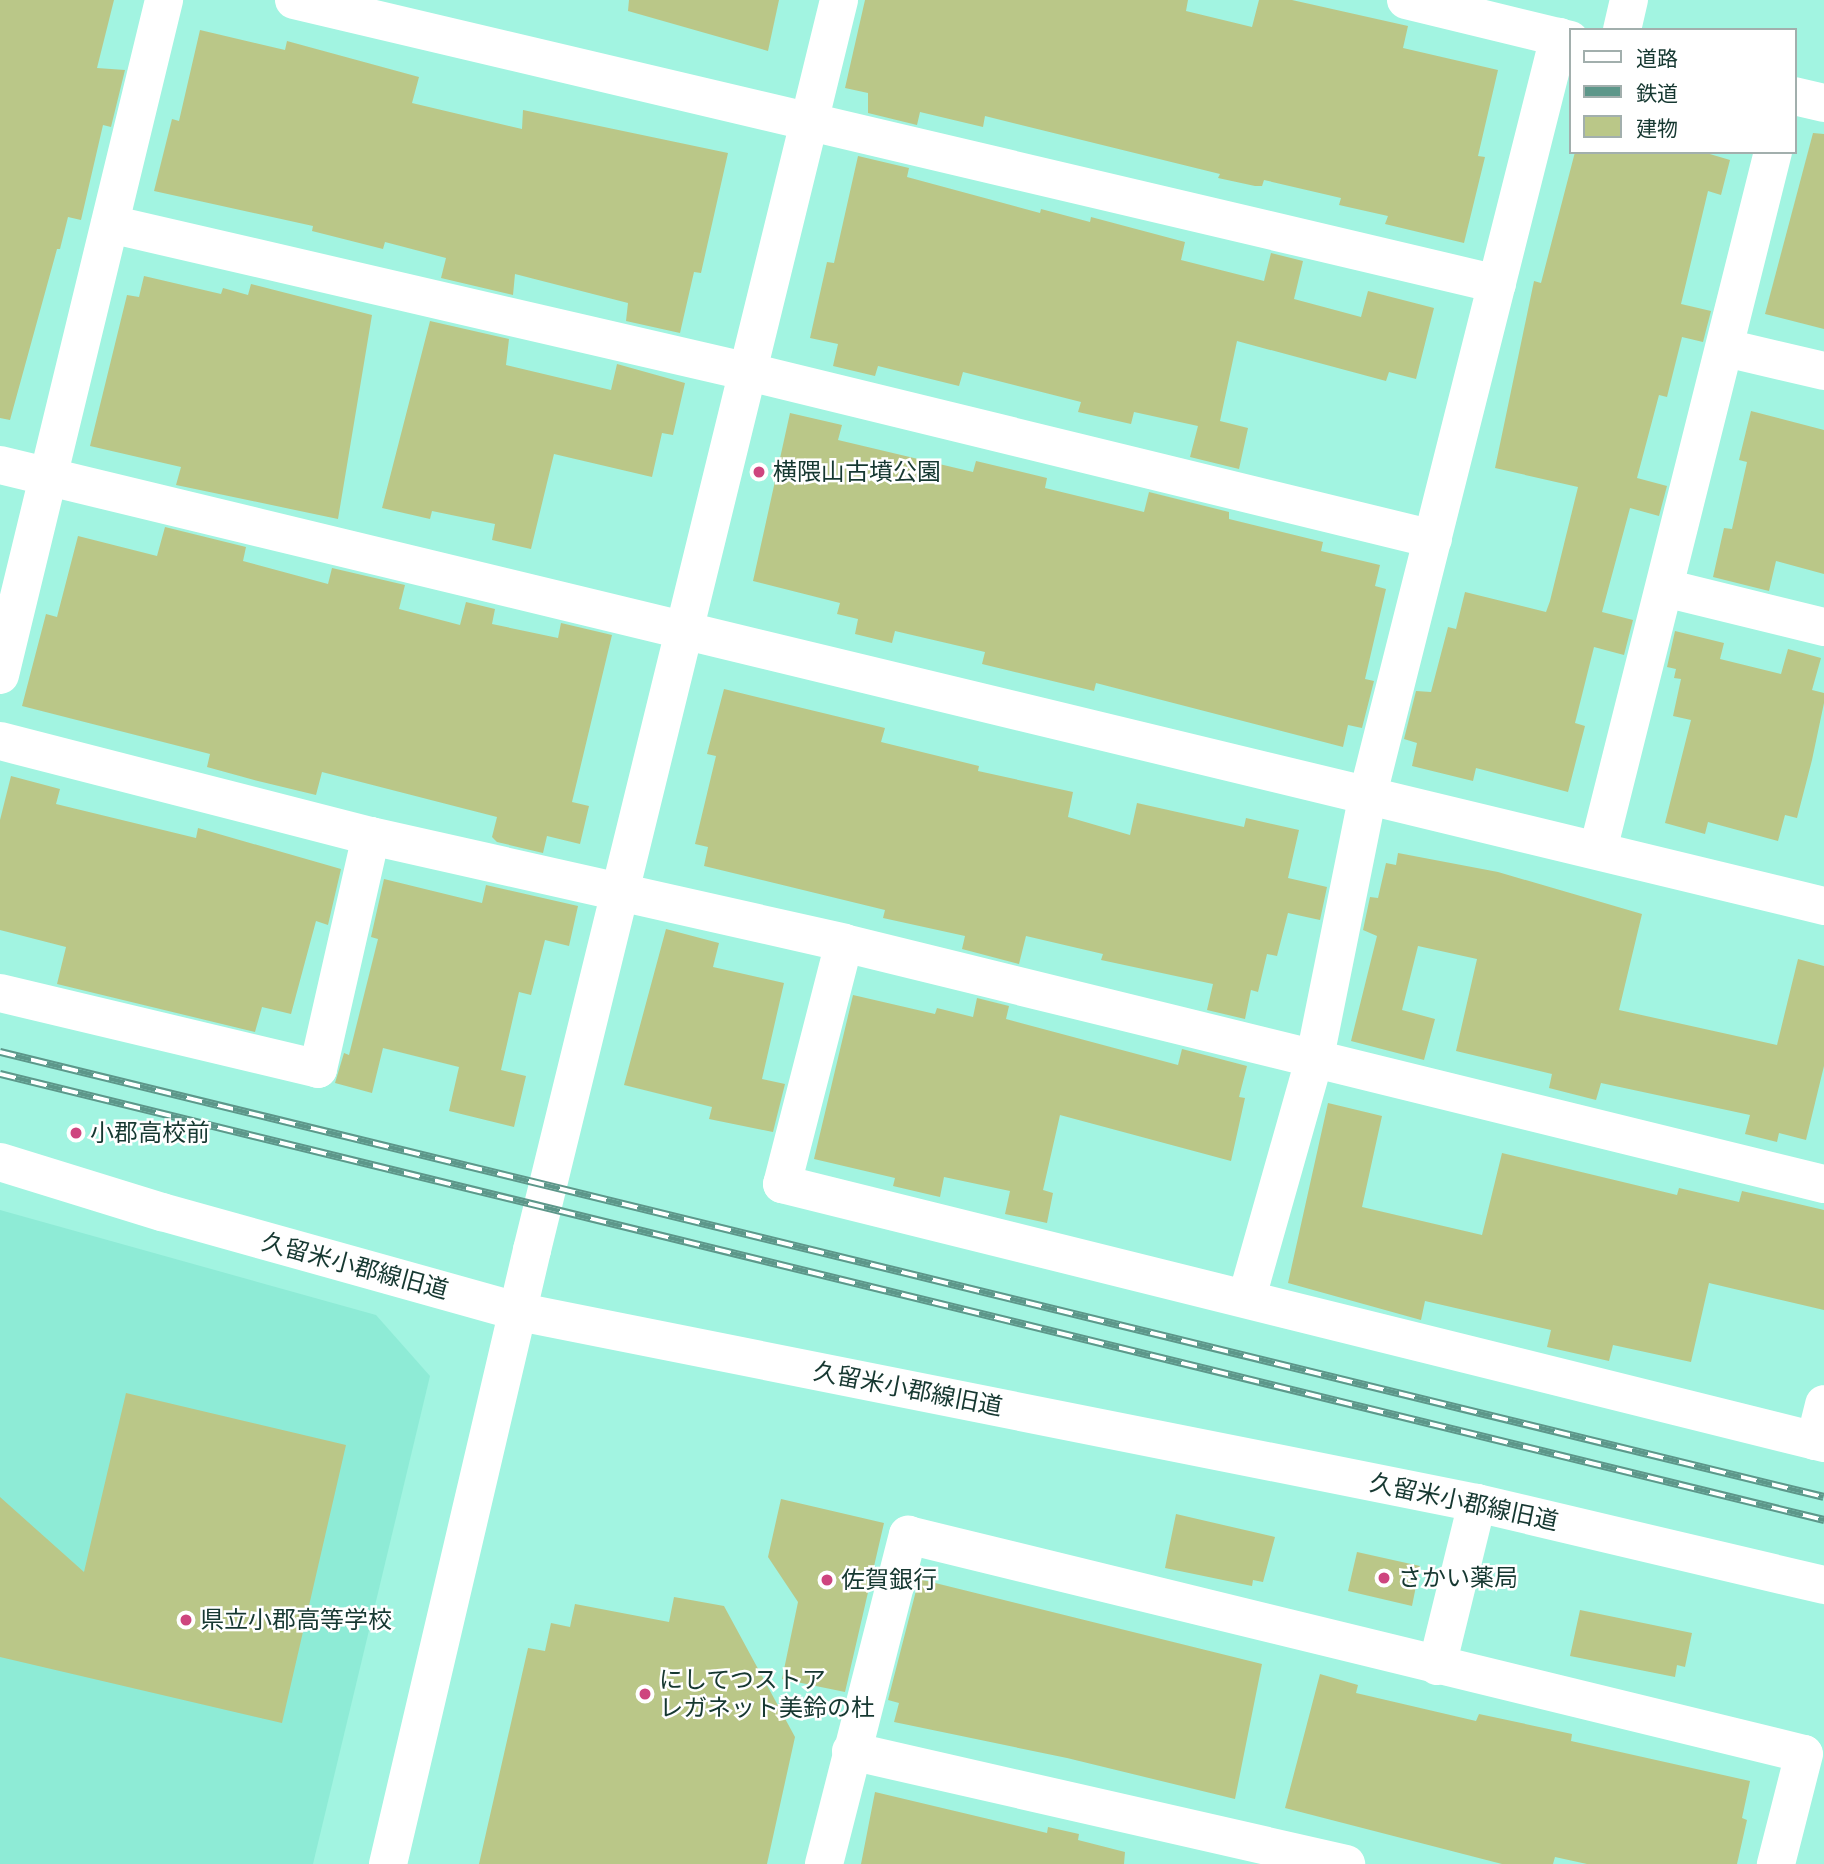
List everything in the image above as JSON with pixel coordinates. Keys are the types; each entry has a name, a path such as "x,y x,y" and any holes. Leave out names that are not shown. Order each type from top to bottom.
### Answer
{"street":[{"path":"0,675 164,0"},
{"path":"294,0 811,119 1497,284"},
{"path":"388,1864 624,891 685,627 839,0"},
{"path":"1247,1297 1315,1057 1368,794 1497,284 1564,39 1406,0"},
{"path":"1622,28 1629,0"},
{"path":"1796,96 1824,103"},
{"path":"1598,850 1773,154"},
{"path":"110,225 749,372 1433,538"},
{"path":"1726,348 1824,371"},
{"path":"0,465 685,627 1824,906"},
{"path":"1665,588 1824,627"},
{"path":"0,741 371,836 624,891 844,943 1824,1184"},
{"path":"0,993 318,1069 371,836"},
{"path":"844,943 782,1184 1247,1297 1819,1442 1824,1404"},
{"name":"久留米小郡線旧道","path":"0,1162 162,1212 520,1312 1477,1503 1824,1585"},
{"path":"1437,1666 1477,1503"},
{"path":"824,1864 908,1535 1804,1754 1776,1864"},
{"path":"852,1751 1346,1864"}],"shaded area":[{"name":"県立小郡高等学校","path":"0,1210 376,1315 430,1376 313,1864 0,1864"}],"building":[{"path":"0,0 114,0 97,68 125,70 111,127 103,125 81,220 68,217 60,249 57,249 10,420 0,418"},
{"path":"629,0 779,0 768,51 628,11"},
{"path":"865,0 1188,0 1186,11 1252,27 1259,0 1292,0 1408,26 1403,48 1498,70 1478,156 1485,157 1464,243 1385,224 1388,216 1339,205 1341,198 1264,180 1262,186 1255,186 1218,178 1220,174 985,116 983,127 920,112 917,125 868,113 868,93 845,88"},
{"path":"200,30 285,50 287,41 419,77 412,103 522,129 523,110 728,153 701,273 694,272 680,333 626,321 628,303 515,274 513,295 441,278 446,258 385,242 383,249 312,231 313,226 154,191 172,119 179,121"},
{"path":"1813,133 1824,134 1824,329 1765,314"},
{"path":"1574,154 1710,154 1730,160 1721,195 1708,191 1681,304 1711,311 1703,342 1682,337 1667,397 1659,395 1637,478 1667,486 1659,516 1630,508 1602,612 1633,620 1624,655 1594,647 1575,723 1585,726 1568,792 1476,768 1473,781 1412,766 1417,743 1404,739 1416,691 1431,692 1448,627 1456,629 1465,592 1546,612 1550,601 1578,487 1495,468 1534,281 1541,283"},
{"path":"858,156 909,168 907,177 1040,213 1041,209 1090,222 1091,217 1185,242 1181,260 1264,281 1271,253 1303,261 1294,299 1361,317 1368,291 1434,308 1416,379 1389,372 1386,381 1237,341 1220,421 1248,428 1239,469 1190,457 1198,426 1134,412 1131,424 1078,412 1081,402 963,372 959,386 878,366 875,376 833,366 838,344 810,338 827,262 834,263"},
{"path":"144,276 221,294 223,288 248,295 251,284 372,315 338,519 176,485 181,467 90,446 127,295 139,297"},
{"path":"430,321 509,339 506,365 611,390 617,364 685,383 673,435 662,433 652,477 554,454 531,549 492,540 495,524 432,511 430,519 382,508"},
{"path":"1751,411 1824,430 1824,574 1776,561 1769,591 1713,577 1724,528 1732,529 1747,462 1739,460"},
{"path":"790,413 842,425 838,440 973,472 976,461 1047,478 1045,488 1144,512 1149,492 1229,512 1229,519 1323,542 1321,551 1380,565 1375,586 1386,589 1365,679 1374,681 1362,728 1348,725 1343,747 1096,683 1094,691 982,664 985,652 895,631 892,643 855,634 858,619 837,614 840,603 753,581"},
{"path":"165,527 246,547 243,561 328,584 332,568 405,585 399,609 460,625 466,602 495,609 492,624 558,638 561,623 612,635 572,802 589,806 580,844 547,836 543,853 497,842 492,837 497,817 322,772 316,795 207,767 210,754 22,706 46,614 57,617 78,536 157,556"},
{"path":"1675,631 1724,643 1720,659 1781,674 1788,649 1821,658 1812,690 1824,693 1824,703 1812,760 1797,818 1785,815 1778,841 1708,822 1705,834 1665,823 1691,720 1673,716 1681,679 1674,678 1676,669 1667,667"},
{"path":"724,689 885,728 881,742 979,766 978,771 1073,792 1068,817 1130,835 1137,803 1244,827 1246,818 1299,830 1288,878 1327,887 1320,920 1288,913 1277,956 1267,954 1258,992 1251,990 1245,1019 1207,1010 1213,984 1101,960 1103,954 1026,936 1019,964 962,949 965,936 883,918 885,910 704,866 708,847 695,844 716,756 707,754"},
{"path":"11,776 60,789 56,804 196,838 198,828 341,869 328,925 316,921 291,1014 262,1007 255,1032 57,984 66,947 0,930 0,820"},
{"path":"1398,853 1498,872 1642,914 1619,1010 1777,1045 1798,959 1824,966 1824,1066 1806,1140 1779,1133 1777,1142 1745,1134 1750,1115 1601,1083 1596,1100 1549,1088 1552,1074 1456,1051 1477,959 1418,946 1402,1010 1435,1019 1424,1060 1351,1041 1377,936 1363,930 1370,897 1378,898 1386,863 1396,865"},
{"path":"384,879 482,903 486,885 578,906 569,946 545,940 531,995 519,992 501,1070 526,1076 514,1127 449,1111 459,1067 383,1048 372,1093 335,1083 344,1053 349,1055 378,939 371,937"},
{"path":"666,929 719,943 713,967 784,983 762,1079 785,1084 773,1132 709,1119 712,1107 624,1085"},
{"path":"853,995 935,1014 937,1008 973,1017 977,998 1009,1006 1006,1019 1178,1065 1182,1049 1247,1066 1239,1097 1245,1098 1231,1161 1060,1115 1043,1190 1053,1193 1047,1223 1005,1214 1010,1191 944,1177 940,1197 893,1186 895,1178 814,1159"},
{"path":"1328,1103 1382,1116 1362,1207 1482,1235 1502,1153 1677,1195 1679,1188 1739,1202 1742,1191 1824,1210 1824,1310 1709,1283 1691,1362 1613,1345 1609,1361 1547,1347 1551,1330 1425,1301 1421,1320 1288,1283"},
{"path":"126,1393 346,1445 282,1723 0,1657 0,1497 84,1572"},
{"name":"佐賀銀行","path":"781,1499 884,1523 845,1692 782,1679 798,1602 768,1557"},
{"path":"1176,1514 1275,1537 1263,1582 1253,1580 1252,1586 1165,1568"},
{"name":"さかい薬局","path":"1357,1552 1420,1566 1412,1606 1348,1591"},
{"path":"919,1579 1262,1664 1235,1799 1067,1758 894,1722 899,1703 888,1700"},
{"name":"にしてつストア レガネット美鈴の杜","path":"674,1597 724,1606 795,1737 767,1864 479,1864 528,1648 545,1651 551,1623 570,1627 575,1604 669,1622"},
{"path":"1580,1610 1692,1633 1685,1667 1677,1665 1675,1677 1570,1656"},
{"path":"1320,1674 1358,1685 1356,1693 1476,1721 1479,1714 1572,1734 1571,1741 1750,1781 1742,1818 1747,1820 1737,1864 1587,1864 1555,1857 1553,1864 1502,1864 1285,1808"},
{"path":"875,1792 1047,1833 1048,1827 1079,1834 1078,1840 1125,1852 1124,1864 861,1864"}],"railway":[{"path":"0,1052 1824,1497"},
{"path":"0,1074 1824,1520"}],"place":[{"name":"横隈山古墳公園","path":"759,472"},
{"name":"小郡高校前","path":"76,1133"},
{"name":"さかい薬局","path":"1384,1578"},
{"name":"佐賀銀行","path":"827,1580"},
{"name":"県立小郡高等学校","path":"186,1620"},
{"name":"にしてつストア レガネット美鈴の杜","path":"645,1694"}]}
